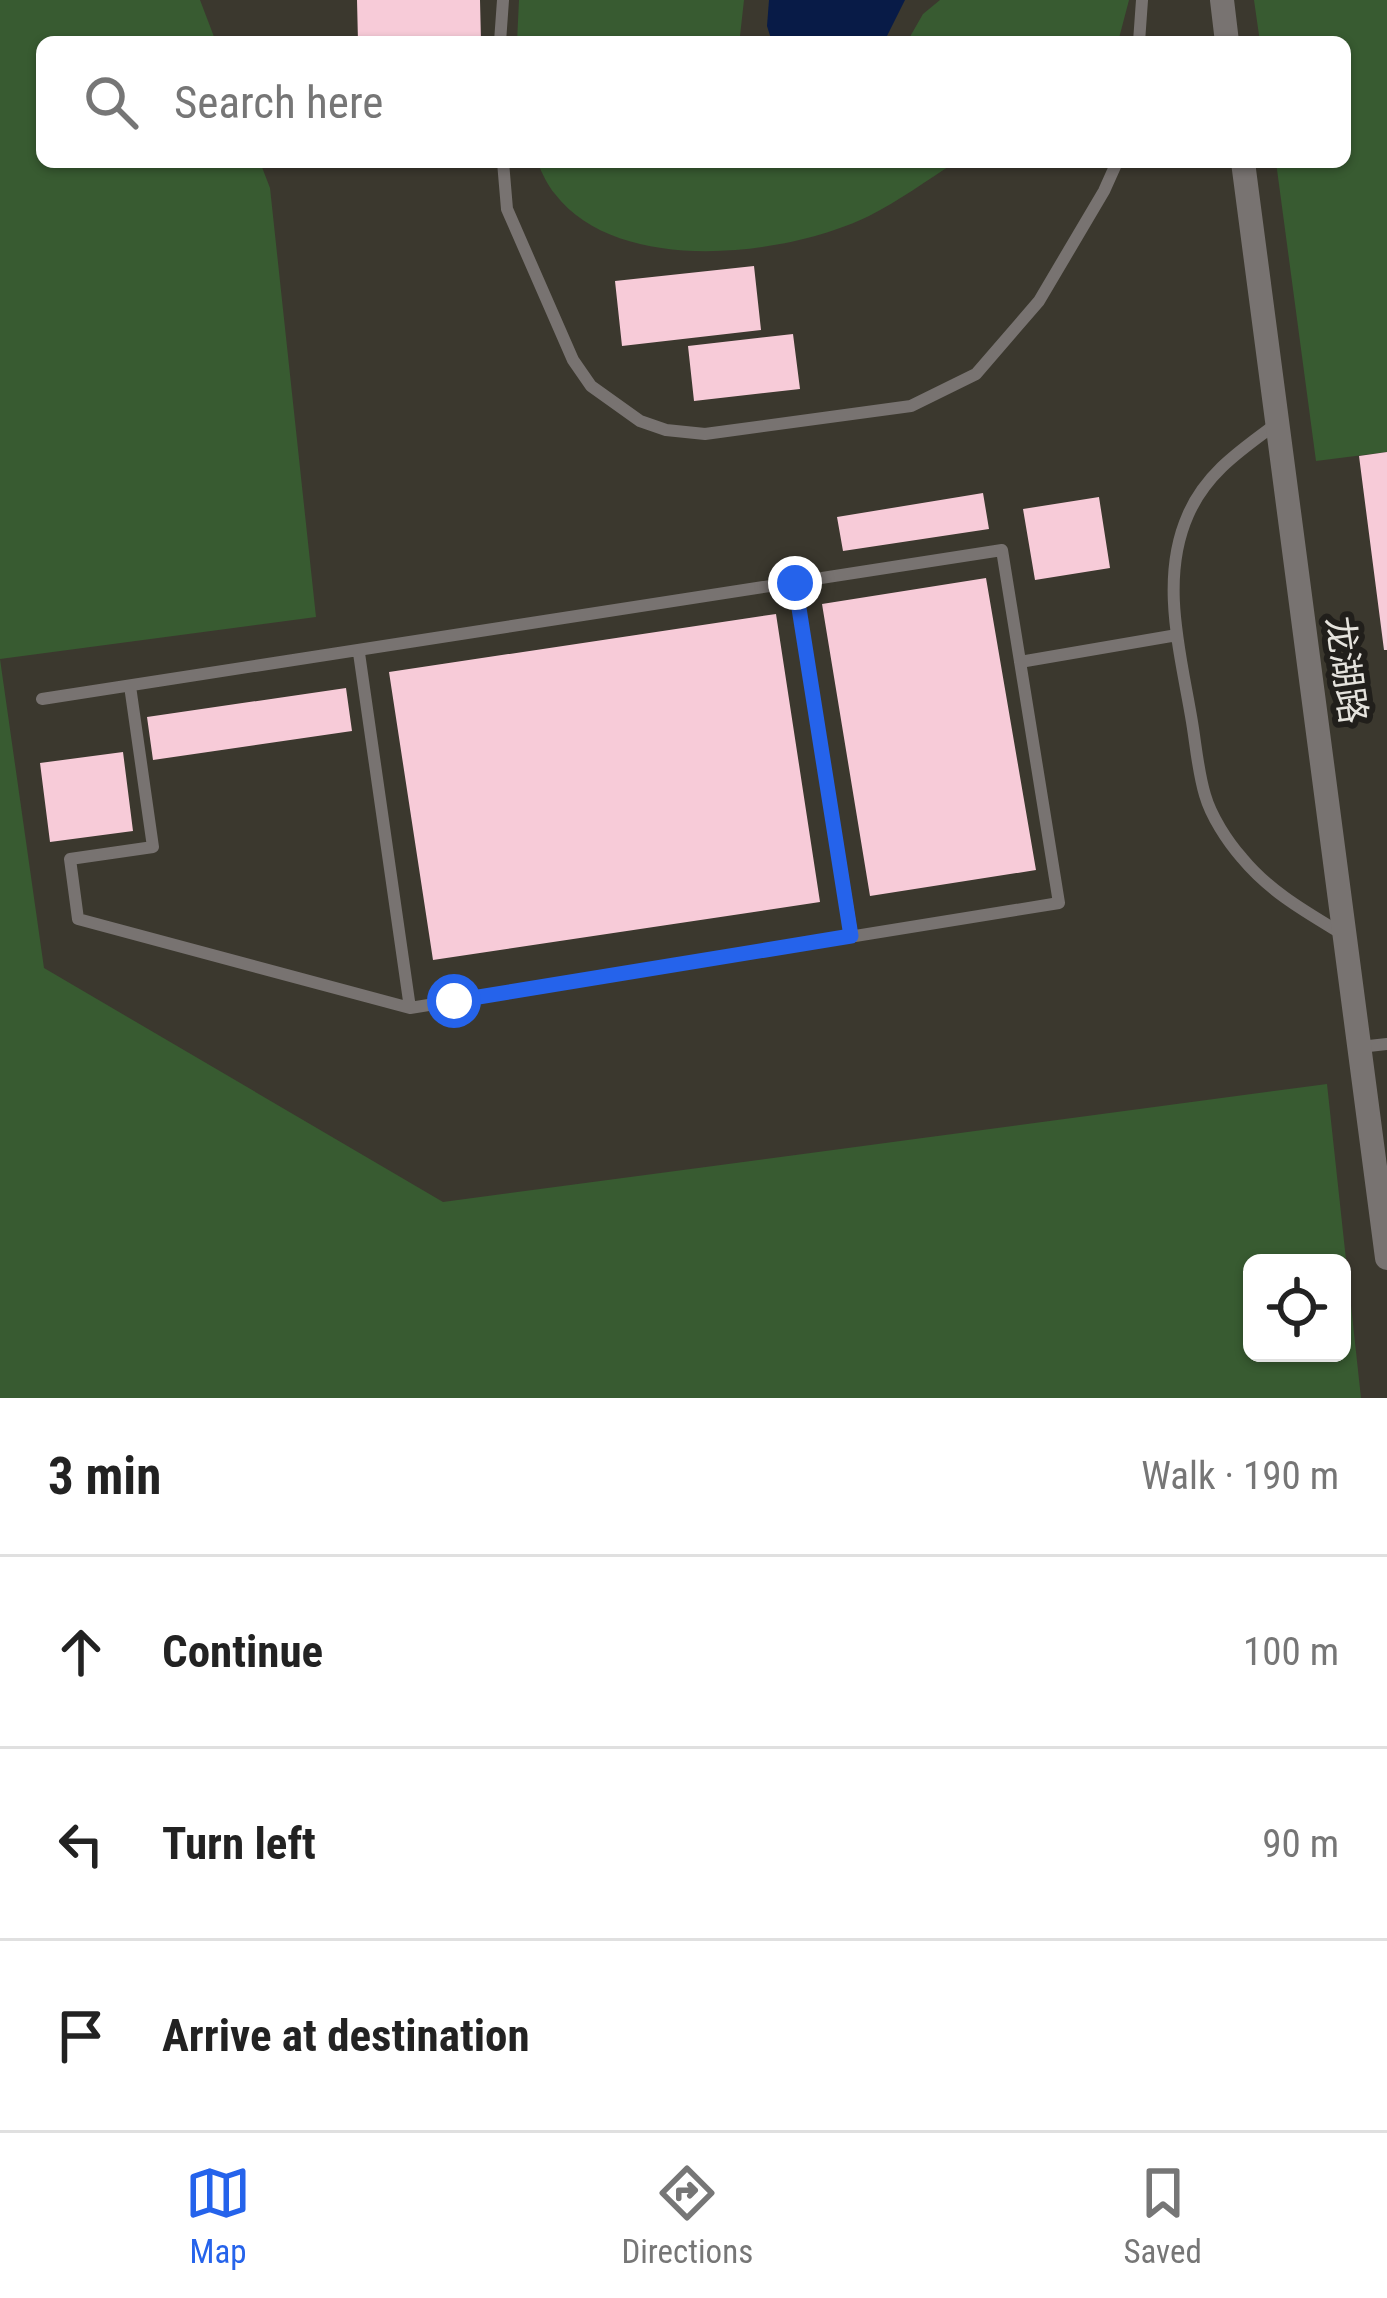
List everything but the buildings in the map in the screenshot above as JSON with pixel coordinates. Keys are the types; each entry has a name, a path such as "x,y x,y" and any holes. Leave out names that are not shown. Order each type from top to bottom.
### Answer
{"street":[{"path":"1222,0 1226,36"},
{"name":"龙湖路","path":"1244,168 1387,1258"}],"lane":[{"path":"500,36 503,0"},
{"path":"1139,36 1142,0"},
{"path":"504,168 507,209 573,360 591,386 640,421 666,430 706,434 911,406 976,374 1040,301 1114,168"},
{"path":"1277,423 1222,464 1189,512 1176,548 1177,634 1205,796 1219,825 1273,891 1345,935"},
{"path":"42,699 1002,550 1059,903 410,1008 78,919 70,859 153,847 130,686"},
{"path":"795,583 851,936"},
{"path":"1019,662 1177,634"},
{"path":"359,653 410,1008"},
{"path":"1359,1047 1387,1044"}],"green space":[{"path":"0,0 200,0 214,36 36,36 36,168 262,168 270,188 316,617 0,659"},
{"path":"519,0 744,0 740,36 517,36"},
{"path":"940,0 1129,0 1120,36 910,36 923,14"},
{"path":"1254,0 1387,0 1387,452 1316,461 1277,168 1351,168 1351,36 1259,36"},
{"path":"540,168 946,168 869,216 835,230 750,249 661,248 620,238 584,220 552,190"},
{"path":"0,659 44,968 443,1202 1327,1084 1345,1254 1243,1254 1243,1362 1351,1362 1351,1306 1361,1398 0,1398"}],"water":[{"path":"769,0 905,0 887,36 770,36"}],"route":[{"path":"454,1001 851,936 795,583"}]}
